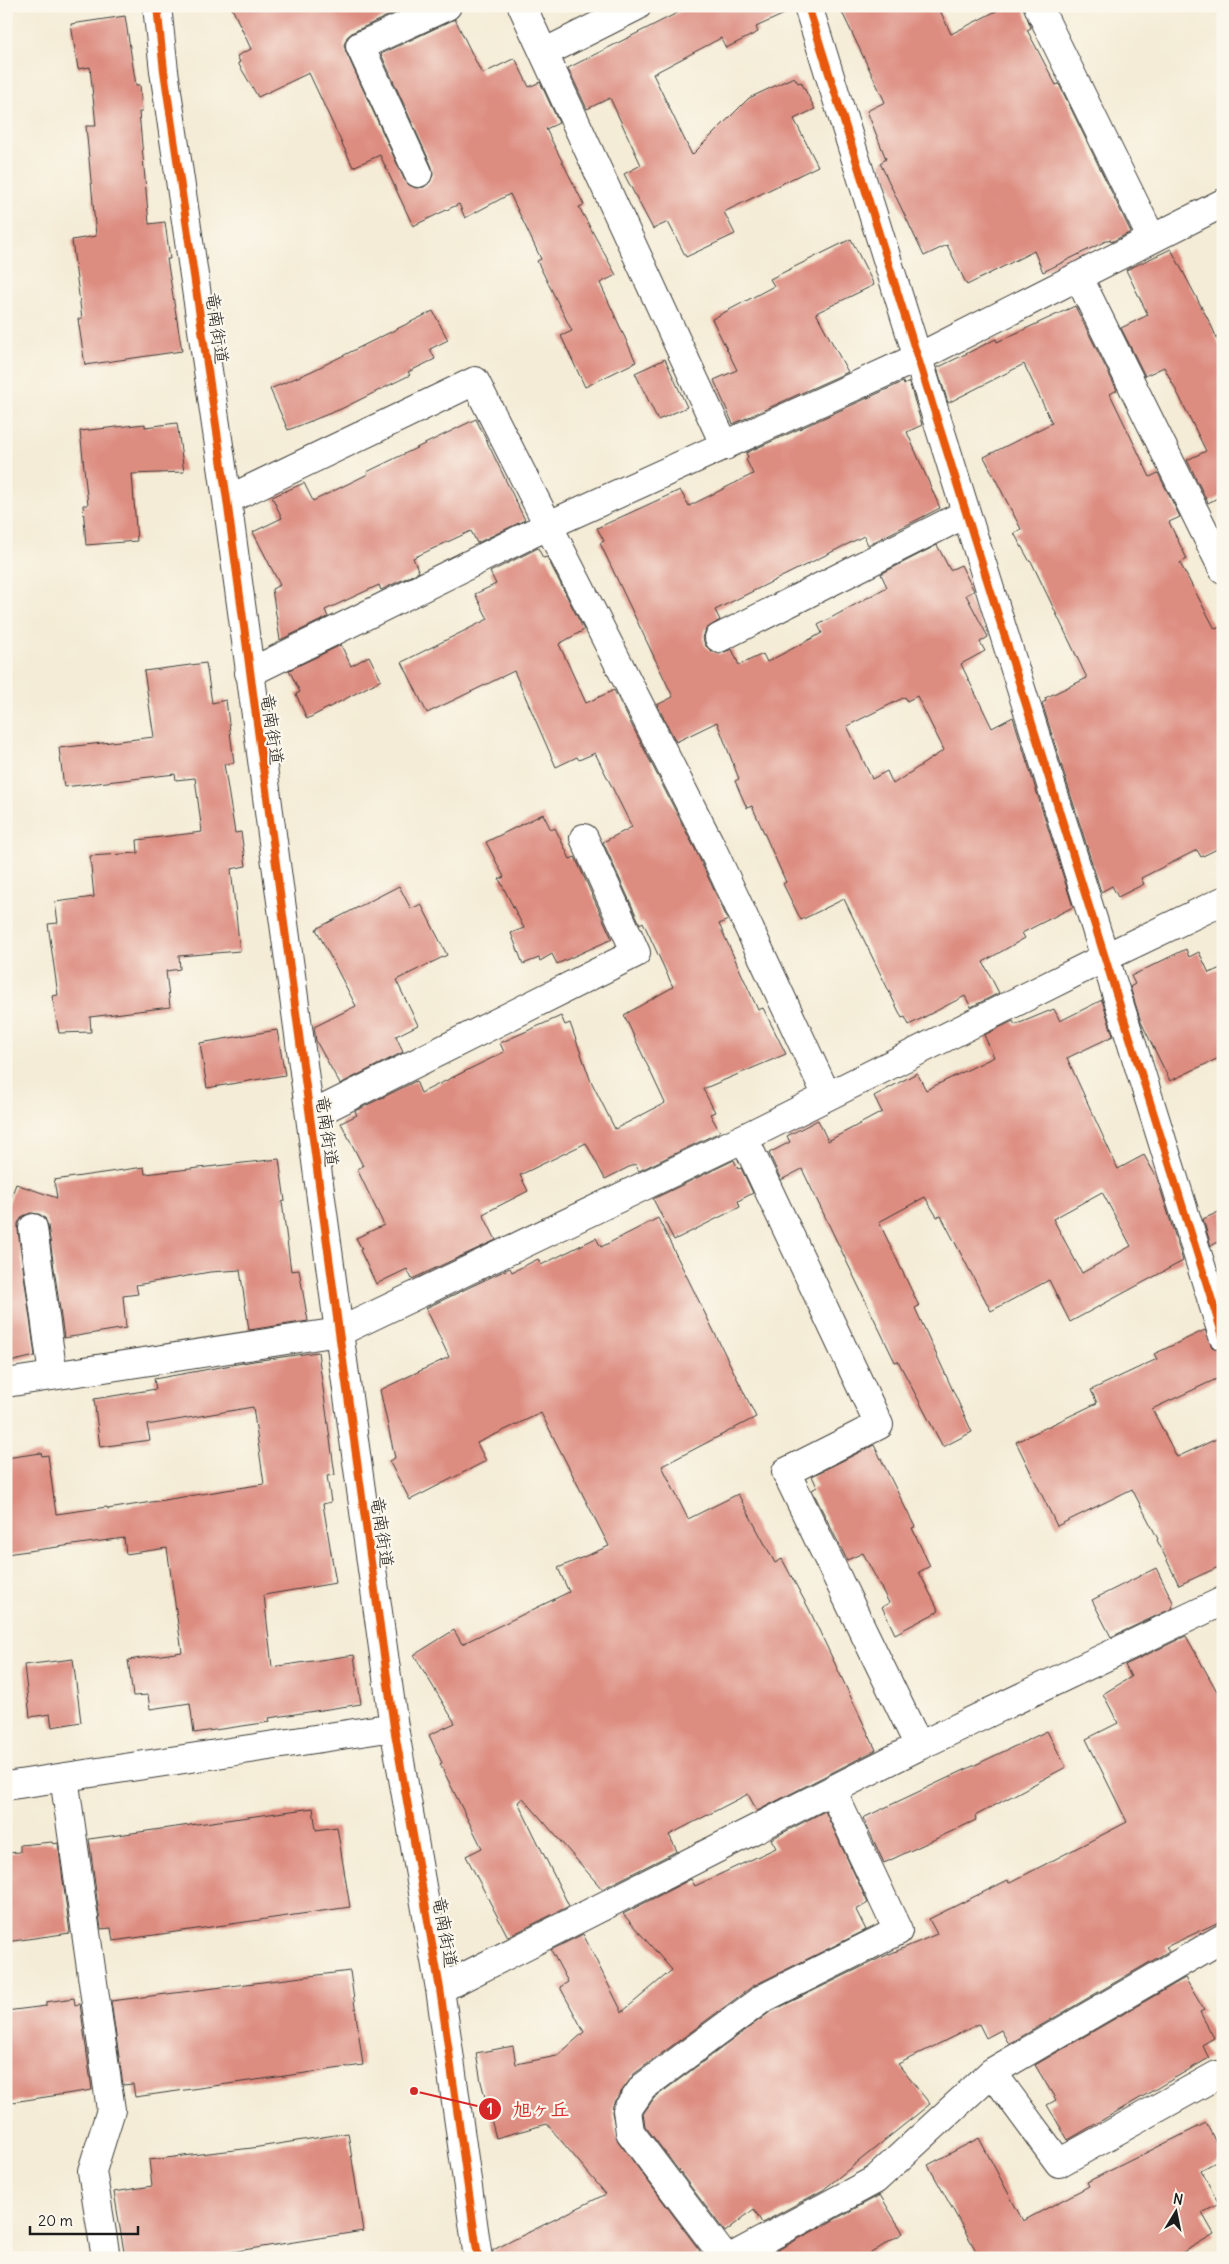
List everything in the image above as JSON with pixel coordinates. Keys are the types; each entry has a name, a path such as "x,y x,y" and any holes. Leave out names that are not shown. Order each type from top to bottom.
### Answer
{"street":[{"name":"竜南街道","path":"157,6 165,81 226,500 394,1727 440,1989 478,2258"},
{"path":"418,173 360,46 447,6"},
{"path":"522,6 725,446"},
{"path":"544,53 636,6"},
{"path":"808,6 1223,1336"},
{"path":"1038,6 1152,239"},
{"path":"250,673 547,526 917,358 1223,203"},
{"path":"1078,276 1223,569"},
{"path":"226,500 474,381 709,842 827,1096"},
{"path":"719,638 965,514"},
{"path":"310,1116 636,953 584,838"},
{"path":"6,1383 339,1332 744,1138 1104,958 1223,901"},
{"path":"744,1138 879,1425 786,1472 919,1746"},
{"path":"33,1228 53,1376"},
{"path":"440,1989 919,1746 1223,1600"},
{"path":"6,1786 394,1727"},
{"path":"64,1777 111,2110 92,2171 106,2258"},
{"path":"832,1790 898,1931 762,2000 643,2087 627,2110 630,2132 740,2255 875,2180 992,2072 1223,1938"},
{"path":"992,2072 1059,2163 1217,2075 1223,2076"}],"building":[{"path":"231,6 409,6 353,32 347,37 344,45 404,179 409,185 416,188 424,187 430,182 433,175 432,167 381,54 455,19 482,74 515,58 529,87 540,82 559,123 546,129 584,205 579,207 616,275 600,283 636,362 585,387 561,336 572,331 537,261 541,259 510,194 465,218 459,204 413,226 380,155 353,167 309,73 258,97 238,63 240,62 237,56 251,49"},
{"path":"691,6 793,6 793,10 756,27 758,32 726,48 721,38 653,74 692,155 749,98 794,77 798,83 801,82 815,109 794,119 818,166 724,212 735,234 686,257 668,222 653,229 624,174 641,165 610,98 587,109 568,68"},
{"path":"839,6 938,6 951,34 1006,6 1023,6 1031,28 1027,30 1056,85 1059,84 1131,232 1111,242 1110,239 1043,272 1034,251 967,285 947,245 924,256 880,163 886,159 867,111 885,102"},
{"path":"125,16 136,85 140,85 142,112 139,112 149,224 165,222 170,259 167,259 182,351 85,365 78,319 82,319 72,240 96,236 86,126 96,126 90,67 78,69 71,24"},
{"path":"851,239 874,285 816,313 848,372 733,424 714,380 737,370 712,319 774,286 770,279"},
{"path":"1171,249 1212,327 1223,353 1223,495 1208,503 1187,460 1206,451 1179,396 1164,367 1145,376 1121,328 1148,315 1126,270"},
{"path":"1075,306 1117,390 1110,394 1150,477 1158,473 1180,517 1169,522 1187,559 1180,563 1215,629 1223,626 1223,846 1201,857 1197,850 1141,878 1144,884 1118,897 1112,886 1101,892 1042,703 1046,701 1045,698 1087,678 1031,561 1014,533 1021,529 984,457 1052,423 1024,364 948,403 937,368 996,339 997,342"},
{"path":"433,311 448,340 430,349 435,359 408,372 410,375 341,409 288,430 270,389 312,371"},
{"path":"665,359 687,407 658,420 635,373"},
{"path":"903,382 904,385 909,382 922,425 907,432 940,508 868,545 864,536 715,610 720,620 706,629 703,638 705,645 711,651 719,654 732,649 739,665 763,654 767,662 822,633 818,625 887,587 881,574 937,545 950,570 961,565 974,591 966,595 988,637 980,642 985,651 961,664 992,728 1013,717 1073,907 1022,933 1025,938 983,962 999,993 971,1007 965,996 909,1025 905,1017 902,1018 844,899 801,920 783,884 786,882 752,806 747,808 735,781 739,779 717,722 676,742 657,705 673,697 600,543 604,541 597,528 680,490 689,506 753,474 746,459 748,457 746,453","holes":["917,696 944,750 893,784 887,771 872,779 847,726 905,697 907,701"]},
{"path":"476,419 525,520 477,543 471,531 413,558 419,572 381,590 379,585 325,610 328,617 280,640 272,589 280,585 253,532 282,518 272,497 304,483 313,501 368,474 367,472"},
{"path":"177,423 184,472 132,474 137,541 86,545 83,505 88,505 80,431 145,424 145,427"},
{"path":"538,548 543,558 547,557 584,630 559,644 586,703 614,690 695,849 728,920 719,924 758,1010 763,1008 786,1054 703,1089 715,1112 710,1114 720,1132 639,1171 635,1164 605,1179 586,1143 520,1175 528,1191 483,1214 496,1240 412,1279 407,1269 376,1284 356,1238 384,1225 357,1169 363,1166 341,1123 357,1115 355,1111 416,1081 421,1093 504,1052 500,1043 561,1016 565,1025 570,1023 590,1079 615,1129 665,1103 624,1015 673,987 643,922 640,924 603,842 632,827 595,753 579,760 577,757 556,767 514,671 427,713 402,662 488,619 475,594 496,584 490,572"},
{"path":"341,645 351,666 369,656 381,680 307,719 296,694 300,692 289,670"},
{"path":"206,663 212,703 226,700 234,763 224,764 235,833 241,832 246,866 231,869 240,951 179,956 180,969 166,971 170,1007 90,1017 91,1032 59,1033 52,996 58,995 48,924 58,923 55,902 94,897 90,856 138,853 137,840 202,832 195,778 176,780 175,774 64,787 59,748 154,737 144,671"},
{"path":"543,814 551,830 555,828 570,859 575,857 612,939 557,964 552,954 540,961 539,958 523,964 511,933 524,928 499,879 504,877 486,842"},
{"path":"399,886 411,909 421,904 447,955 396,980 418,1025 396,1036 403,1052 340,1084 316,1041 314,1027 356,1006 316,929"},
{"path":"1186,949 1189,957 1199,952 1209,973 1223,967 1223,1056 1170,1081 1141,1022 1130,987 1135,984 1131,976"},
{"path":"1102,1000 1113,1036 1067,1058 1118,1169 1144,1155 1157,1178 1183,1261 1070,1322 1049,1280 991,1311 941,1216 937,1217 925,1197 879,1222 919,1306 915,1308 972,1432 943,1447 898,1361 895,1362 802,1169 781,1180 769,1153 790,1142 787,1136 818,1120 828,1141 882,1112 874,1096 917,1073 926,1090 994,1057 984,1035 1013,1021 1015,1025 1054,1009 1060,1021","holes":["1102,1192 1131,1246 1082,1273 1053,1219"]},
{"path":"277,1030 285,1075 207,1088 200,1043"},
{"path":"279,1159 285,1201 282,1202 291,1271 299,1270 308,1321 249,1330 240,1270 210,1272 136,1285 138,1294 123,1296 126,1328 64,1338 48,1226 45,1218 39,1214 31,1213 23,1216 18,1223 18,1230 35,1356 6,1363 6,1210 16,1184 57,1198 54,1180 144,1167 145,1174"},
{"path":"734,1160 738,1169 741,1168 753,1193 738,1201 740,1207 674,1240 653,1199"},
{"path":"1223,1210 1223,1239 1211,1246 1203,1219"},
{"path":"658,1218 756,1417 662,1466 688,1519 738,1494 775,1563 782,1559 809,1609 876,1750 757,1811 748,1794 669,1835 677,1851 602,1889 523,1798 518,1802 569,1906 508,1937 466,1856 482,1848 440,1764 442,1763 429,1735 455,1723 414,1655 454,1630 462,1644 569,1592 558,1568 609,1546 541,1413 477,1443 486,1461 410,1500 389,1461 395,1458 380,1390 449,1357 426,1308 510,1268 512,1272 538,1259 541,1265 596,1238 601,1247"},
{"path":"1205,1330 1212,1347 1223,1351 1223,1376 1152,1409 1177,1457 1223,1436 1223,1565 1179,1585 1132,1489 1057,1526 1016,1442 1097,1403 1091,1390 1157,1359 1154,1354"},
{"path":"318,1352 335,1475 327,1476 331,1502 323,1504 336,1583 264,1595 272,1667 354,1655 361,1704 269,1718 270,1722 194,1733 190,1703 150,1709 148,1695 133,1696 128,1660 182,1652 167,1548 126,1554 124,1538 6,1554 6,1458 41,1453 42,1456 48,1455 56,1514 107,1507 108,1509 264,1484 253,1407 147,1425 150,1440 100,1447 94,1399 156,1389 154,1379 254,1361"},
{"path":"874,1445 915,1527 912,1528 930,1566 919,1572 939,1611 895,1634 882,1607 889,1603 863,1553 847,1560 812,1490 817,1487 812,1476"},
{"path":"1156,1568 1174,1604 1172,1605 1173,1608 1111,1637 1092,1600"},
{"path":"1186,1636 1223,1702 1223,1920 1166,1947 1169,1951 1009,2044 1001,2030 986,2038 979,2024 898,2064 930,2104 823,2190 762,2223 754,2209 725,2232 645,2126 643,2114 654,2098 770,2012 880,1958 937,1934 929,1919 1008,1880 1009,1883 1127,1822 1086,1739 1118,1723 1103,1694 1131,1677 1125,1665"},
{"path":"73,1659 81,1722 52,1727 50,1714 30,1717 24,1665"},
{"path":"1047,1731 1066,1767 975,1816 976,1820 884,1863 863,1818"},
{"path":"313,1808 316,1830 337,1827 350,1907 113,1941 111,1928 101,1929 89,1839"},
{"path":"825,1811 868,1903 856,1910 866,1930 753,1986 634,2074 614,2102 612,2112 618,2141 700,2251 692,2258 493,2258 493,2250 606,2194 547,2124 496,2138 481,2082 476,2053 513,2046 516,2064 557,2056 584,2032 560,1987 568,1982 551,1950 583,1934 622,2012 672,1970 623,1914 691,1879 695,1886 776,1848 771,1839"},
{"path":"52,1842 53,1844 58,1843 70,1933 6,1942 6,1853 20,1852 20,1845"},
{"path":"350,1971 363,2065 135,2097 133,2084 123,2085 111,2001"},
{"path":"1185,1978 1204,2010 1200,2012 1214,2038 1202,2045 1209,2058 1068,2140 1047,2105 1056,2100 1035,2065"},
{"path":"74,1998 75,2005 80,2004 92,2090 6,2103 6,2011 46,2006 46,2002"},
{"path":"1206,2123 1223,2156 1223,2158 1201,2170 1219,2204 1202,2213 1214,2234 1173,2258 980,2258 928,2165 979,2138 1023,2221 1089,2186 1087,2182"},
{"path":"348,2133 363,2231 193,2258 125,2258 114,2192 152,2186 149,2160 252,2148"},
{"path":"880,2195 903,2233 863,2258 763,2258"}],"cycle path":[{"path":"157,6 164,71 227,500 394,1727 440,1989 478,2258"},
{"path":"808,6 1223,1336"}],"place":[{"name":"旭ヶ丘","path":"414,2091"}]}
